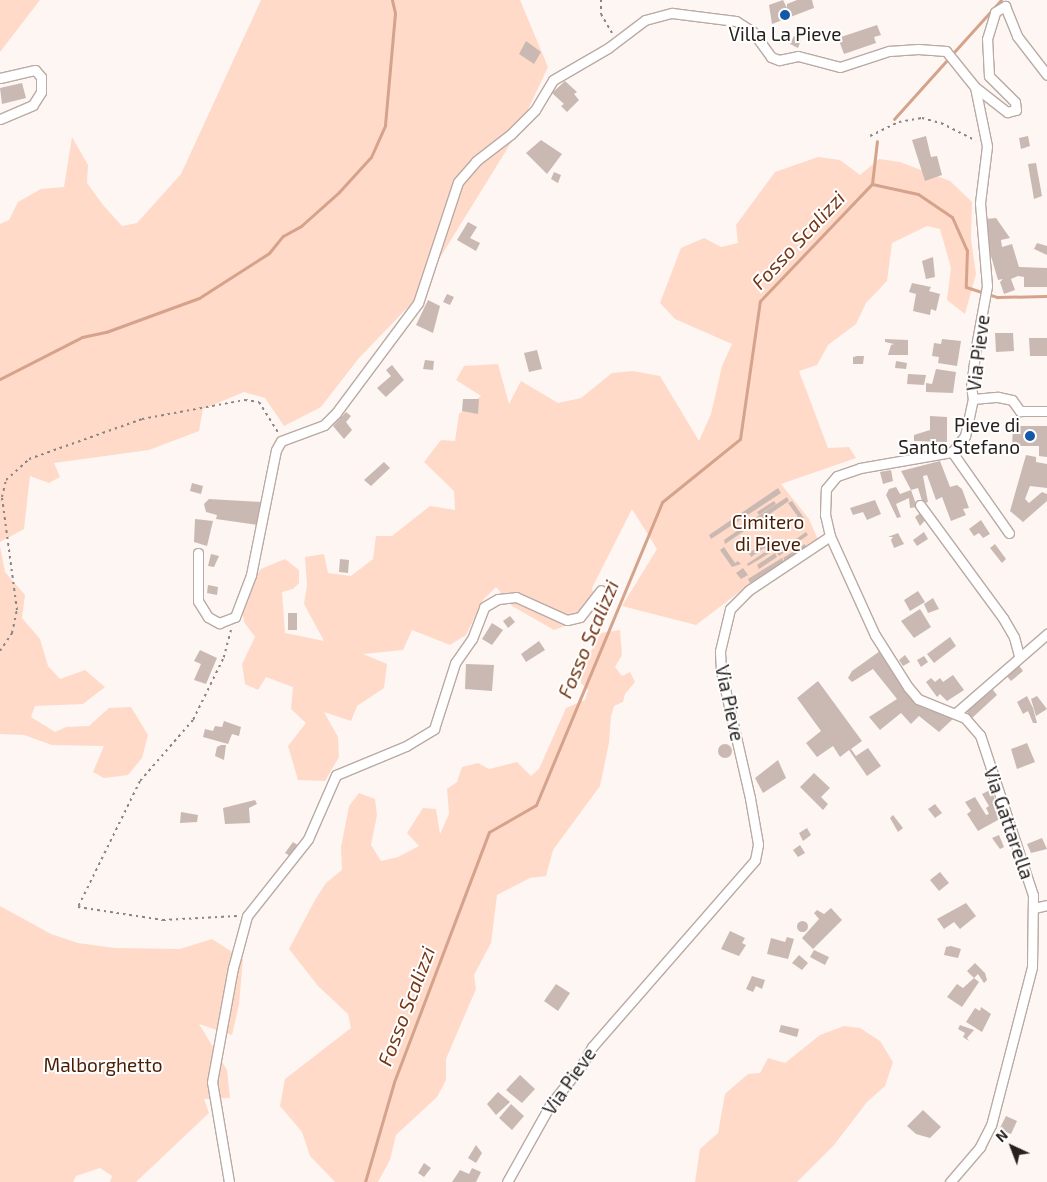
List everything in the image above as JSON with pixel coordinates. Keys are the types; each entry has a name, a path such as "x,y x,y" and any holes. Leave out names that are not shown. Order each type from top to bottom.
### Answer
{"street":[{"path":"198,553 198,601 208,617 219,623 235,616 251,575 267,487 281,441 324,425 336,414 418,303 458,182 476,160 511,134 535,110 553,80 608,48 617,39 644,20 672,13 736,21 753,32 771,57 779,60 798,56 840,66 889,51 918,49 946,51 975,87 1007,112 1016,110 1015,102 990,76 987,39 995,12 1005,6 1017,36 1047,75"},
{"path":"0,78 35,70 41,77 41,92 33,105 0,119"},
{"name":"Via Pieve","path":"952,452 965,436 973,399 970,387 987,286 980,203 987,146 975,87"},
{"path":"973,399 998,397 1012,400 1020,411 1047,411"},
{"path":"830,536 825,516 826,489 837,476 860,468 952,452 1009,533"},
{"path":"920,505 1004,618 1014,636 1019,656"},
{"name":"Via Pieve","path":"507,1182 550,1106 581,1066 592,1047 755,860 758,844 750,798 721,671 720,652 727,620 730,609 749,590 830,536"},
{"name":"Via Gattarella","path":"830,536 875,635 908,687 918,699 956,713 975,725 1019,844 1034,908 1032,967 991,1125 980,1147 950,1182"},
{"path":"229,1182 212,1082 233,968 247,916 308,840 336,775 406,746 434,729 455,663 472,639 484,607 498,599 516,597 567,620 580,617 601,590"},
{"path":"956,713 1019,656 1047,634"},
{"path":"1034,908 1047,905"}],"path":[{"path":"601,0 601,14 617,39"},
{"path":"870,136 899,122 922,118 941,123 987,146"},
{"path":"0,650 12,634 17,610 2,497 6,480 29,459 142,420 245,400 259,402 272,419 281,441"},
{"path":"235,616 223,659 193,720 140,781 78,907 163,920 247,916"}],"green space":[{"path":"0,0 40,0 0,52"},
{"path":"261,0 520,0 548,67 517,133 412,303 359,358 321,407 284,426 265,398 244,392 203,409 199,431 149,450 54,463 60,477 49,483 30,476 24,529 0,542 0,224 9,220 18,202 41,189 64,187 72,137 88,165 87,183 103,205 122,226 137,223 181,174"},
{"name":"Cimitero di Pieve","path":"818,157 840,160 860,175 879,159 900,162 950,181 972,202 971,239 976,274 965,314 947,300 951,268 940,229 927,226 892,243 887,281 866,303 856,324 828,345 817,365 799,371 828,448 849,447 856,458 781,484 809,519 818,540 746,587 696,625 622,606 657,549 632,509 592,588 596,603 578,621 554,630 512,606 496,587 483,600 466,635 450,645 412,630 403,650 363,654 387,664 384,688 357,706 351,721 324,712 338,737 339,757 325,781 298,780 288,746 306,723 291,709 293,687 266,677 258,690 245,684 242,664 255,637 244,622 240,596 261,569 285,559 299,570 299,583 293,589 282,592 285,633 324,641 304,604 307,585 305,557 324,554 328,573 351,576 373,559 376,536 392,536 430,506 455,510 454,491 424,462 441,440 455,441 459,414 481,396 456,380 464,366 498,364 509,404 521,381 558,403 581,398 612,373 633,371 660,376 699,441 711,414 722,366 732,344 675,319 660,303 681,248 704,238 721,247 738,243 736,225 775,172"},
{"path":"0,546 5,572 25,595 22,618 40,639 48,666 60,679 85,670 105,687 83,704 35,706 31,717 55,732 66,727 89,726 109,708 131,707 148,735 142,758 128,775 104,778 93,772 104,746 52,745 24,735 0,734"},
{"path":"620,630 622,655 615,667 622,676 630,672 635,682 625,694 623,702 614,706 600,786 553,850 546,876 530,878 497,895 491,943 474,975 476,989 446,1059 446,1080 437,1097 396,1135 390,1160 378,1182 335,1182 310,1156 302,1132 280,1106 285,1079 351,1028 348,1014 318,986 289,949 326,883 342,870 341,847 349,806 359,793 375,799 377,815 371,845 381,861 398,857 419,846 407,833 423,808 436,809 440,834 449,814 447,789 457,782 462,767 478,763 489,769 517,762 531,776 539,769 566,708 585,700 588,690 581,683 580,671 601,633"},
{"name":"Malborghetto","path":"0,906 51,934 78,943 115,948 180,949 212,939 243,959 239,1004 232,1035 199,1024 227,1070 230,1098 204,1099 209,1113 136,1182 110,1182 112,1176 100,1168 76,1176 73,1182 0,1182"},
{"path":"844,1026 860,1028 880,1041 893,1062 885,1086 867,1102 834,1145 797,1182 695,1182 700,1149 718,1133 725,1094 748,1074 760,1073 768,1058 785,1063 820,1035"}],"building":[{"name":"Villa La Pieve","path":"783,0 787,8 787,4 797,0 812,0 814,8 772,24 769,5"},
{"path":"877,25 881,35 874,37 876,43 844,54 838,38"},
{"path":"794,36 801,40 798,48 790,44"},
{"path":"526,41 541,52 534,64 519,54"},
{"path":"565,81 577,92 574,94 579,100 567,112 561,106 564,104 552,93"},
{"path":"22,83 26,98 2,104 0,88"},
{"path":"926,136 931,157 937,156 942,175 925,181 912,140"},
{"path":"1028,136 1030,146 1021,149 1019,138"},
{"path":"541,140 562,154 547,174 526,153"},
{"path":"1036,163 1042,196 1034,199 1028,164"},
{"path":"554,172 561,175 558,183 551,179"},
{"path":"996,218 1010,238 1001,240 1002,247 1012,244 1019,267 1047,268 1047,287 1024,287 1024,277 1018,276 1011,279 1015,290 1004,294 1000,282 1003,279 998,280 986,239 986,219"},
{"path":"468,222 477,227 470,238 480,243 476,251 457,240"},
{"path":"1037,243 1047,246 1047,255 1034,249"},
{"path":"933,257 935,277 926,279 922,261"},
{"path":"912,283 931,287 929,291 940,294 936,311 931,309 930,315 913,311 916,294 909,292"},
{"path":"447,294 454,297 450,305 443,302"},
{"path":"428,300 440,306 433,333 416,325"},
{"path":"995,333 1013,333 1014,351 996,352"},
{"path":"1029,338 1047,338 1047,356 1030,356"},
{"path":"885,339 908,340 908,355 888,355 891,345 894,344 885,342"},
{"path":"942,339 961,341 957,366 938,363 939,357 932,356 934,343 941,344"},
{"path":"537,350 542,369 529,372 524,353"},
{"path":"864,356 863,364 853,364 853,357"},
{"path":"425,360 434,361 433,370 423,369"},
{"path":"896,361 907,363 906,369 895,368"},
{"path":"392,365 404,380 386,397 377,388 391,376 386,370"},
{"path":"936,369 956,372 953,393 926,392 926,383 932,384"},
{"path":"908,374 926,375 924,385 907,384"},
{"path":"463,399 479,399 478,414 462,411"},
{"path":"346,412 351,416 346,422 352,430 344,439 333,426"},
{"path":"930,416 947,417 947,442 914,441 914,435 930,430"},
{"name":"Pieve di Santo Stefano","path":"1013,426 1047,426 1047,457 1039,456 1039,446 1012,446"},
{"path":"1026,455 1036,457 1036,462 1047,464 1047,488 1030,486 1025,499 1029,503 1042,492 1047,494 1047,501 1023,522 1010,511"},
{"path":"940,461 950,487 957,485 962,489 969,508 963,509 966,515 951,521 942,497 936,500 927,475 923,476 928,502 923,504 918,488 911,490 901,471"},
{"path":"384,462 390,468 371,486 364,480"},
{"path":"891,470 893,481 883,484 880,472"},
{"path":"192,483 203,486 201,494 190,491"},
{"path":"896,487 900,494 911,490 917,507 910,508 909,498 896,504 901,517 897,518 886,495 889,489"},
{"path":"778,488 781,493 711,539 709,535"},
{"path":"787,497 789,501 752,526 749,522"},
{"path":"209,499 261,502 257,525 216,519 217,515 206,512 204,504"},
{"path":"875,500 881,514 867,520 863,512 853,515 850,508"},
{"path":"774,501 776,504 759,515 757,512"},
{"path":"792,501 804,518 801,521 788,503"},
{"path":"923,511 927,518 920,526 915,517"},
{"path":"195,519 213,521 207,546 194,542"},
{"path":"981,520 990,534 983,538 979,533 974,536 969,529"},
{"path":"747,524 750,527 725,544 724,540"},
{"path":"806,532 808,535 791,547 789,544"},
{"path":"924,532 928,539 917,546 913,540"},
{"path":"898,533 904,544 894,548 891,540 893,537 888,537"},
{"path":"766,541 767,549 764,548 751,557 749,553"},
{"path":"788,544 790,548 779,556 776,552"},
{"path":"805,544 806,547 785,561 783,558"},
{"path":"995,544 1006,559 1002,563 990,548"},
{"path":"724,547 735,563 738,561 741,564 732,567 720,550"},
{"path":"771,548 773,551 748,566 747,564"},
{"path":"775,553 777,557 759,569 757,565"},
{"path":"211,554 219,556 214,567 208,566"},
{"path":"782,558 784,562 750,583 748,579"},
{"path":"340,559 349,560 348,573 339,572"},
{"path":"743,568 748,575 741,579 736,573"},
{"path":"208,585 218,587 217,595 207,593"},
{"path":"918,591 925,602 910,611 904,600"},
{"path":"933,598 939,609 928,613 924,604"},
{"path":"920,609 931,627 914,638 901,621"},
{"path":"288,613 297,613 297,630 288,630"},
{"path":"510,616 515,622 508,628 503,621"},
{"path":"492,623 503,630 492,645 482,639"},
{"path":"950,637 956,646 934,663 927,654"},
{"path":"539,641 545,650 526,662 521,654"},
{"path":"200,650 217,658 206,684 194,680 201,664 194,661"},
{"path":"880,651 909,691 955,717 939,732 919,716 911,724 901,713 880,730 869,717 897,699 873,669 852,682 848,678 852,671"},
{"path":"905,655 910,662 903,666 899,660"},
{"path":"924,656 928,662 921,667 917,660"},
{"path":"466,664 494,665 492,691 465,689"},
{"path":"1018,664 1023,671 1011,681 1005,674"},
{"path":"953,675 964,690 947,701 940,694 937,697 926,682 931,678 935,682 940,678 943,682"},
{"path":"818,681 862,741 851,749 856,756 868,748 881,766 867,776 849,750 840,757 833,746 817,757 806,743 821,731 797,698"},
{"path":"990,686 997,695 972,718 963,707"},
{"path":"1027,696 1037,723 1033,723 1028,711 1023,714 1017,702"},
{"path":"1037,696 1047,709 1036,716 1031,699"},
{"path":"224,721 241,727 239,736 232,734 228,744 203,737 205,729 213,731 215,726 222,727"},
{"path":"1027,743 1035,762 1017,769 1011,749"},
{"path":"725,744 730,746 732,751 730,756 725,758 720,756 718,751 720,746"},
{"path":"226,745 224,760 215,756 217,747"},
{"path":"778,760 786,778 763,793 755,778"},
{"path":"814,773 830,788 821,797 828,804 823,810 800,787"},
{"path":"990,790 1005,816 978,831 967,814 971,811 965,802 975,797 986,815 989,814 986,808 989,806 982,794"},
{"path":"255,800 257,804 249,808 250,823 225,824 223,808"},
{"path":"935,804 942,813 935,818 928,809"},
{"path":"181,812 198,815 197,822 180,823"},
{"path":"893,815 903,828 898,832 890,818"},
{"path":"807,828 811,835 803,841 799,833"},
{"path":"999,835 1004,847 1000,849 992,838"},
{"path":"1042,838 1047,849 1031,853 1027,844"},
{"path":"293,842 299,846 292,857 285,853"},
{"path":"800,845 805,853 798,857 793,850"},
{"path":"940,872 949,883 939,891 930,880"},
{"path":"966,903 976,916 960,929 954,922 944,929 937,919"},
{"path":"831,908 842,920 813,949 802,938 819,919 814,913 817,910 824,914"},
{"path":"802,920 808,926 802,932 796,926"},
{"path":"730,931 745,938 742,943 746,945 739,956 721,949"},
{"path":"787,937 794,939 788,959 767,954 771,938 785,942"},
{"path":"951,946 961,949 958,958 944,955 946,947"},
{"path":"814,950 829,957 825,965 810,957"},
{"path":"799,955 808,963 802,970 792,963"},
{"path":"975,963 985,973 987,980 984,983 978,974 974,978 967,971"},
{"path":"752,976 765,980 762,989 756,986 753,992 746,989"},
{"path":"974,978 979,982 962,1007 947,997 957,984 963,988"},
{"path":"556,984 570,993 558,1011 544,1001"},
{"path":"981,1007 991,1014 982,1032 966,1022 975,1008 980,1011"},
{"path":"781,1025 799,1029 797,1037 779,1032"},
{"path":"960,1025 974,1030 967,1038 969,1041 963,1037 965,1033 958,1029"},
{"path":"520,1075 535,1089 522,1103 506,1090"},
{"path":"498,1092 510,1102 496,1115 487,1104"},
{"path":"511,1104 524,1116 512,1130 499,1118"},
{"path":"923,1110 941,1127 930,1138 916,1134 907,1126"},
{"path":"1006,1116 1017,1121 1011,1134 999,1130"},
{"path":"476,1145 482,1153 476,1163 468,1158"},
{"path":"424,1163 431,1168 424,1177 418,1173"},
{"path":"472,1168 481,1172 476,1182 452,1182 460,1170 469,1174"}],"waterway":[{"path":"0,379 82,337 106,332 199,298 269,253 283,236 301,226 339,192 371,157 385,125 395,13 392,0"},
{"name":"Fosso Scalizzi","path":"954,52 1001,0"},
{"name":"Fosso Scalizzi","path":"894,119 947,60"},
{"name":"Fosso Scalizzi","path":"365,1182 394,1082 489,832 536,805 662,502 740,439 760,301 872,184 877,141"},
{"path":"872,184 918,194 952,217 967,250 966,287 997,297 1047,296"}],"place":[{"name":"Villa La Pieve","path":"785,15"},
{"name":"Pieve di Santo Stefano","path":"1030,436"}]}
